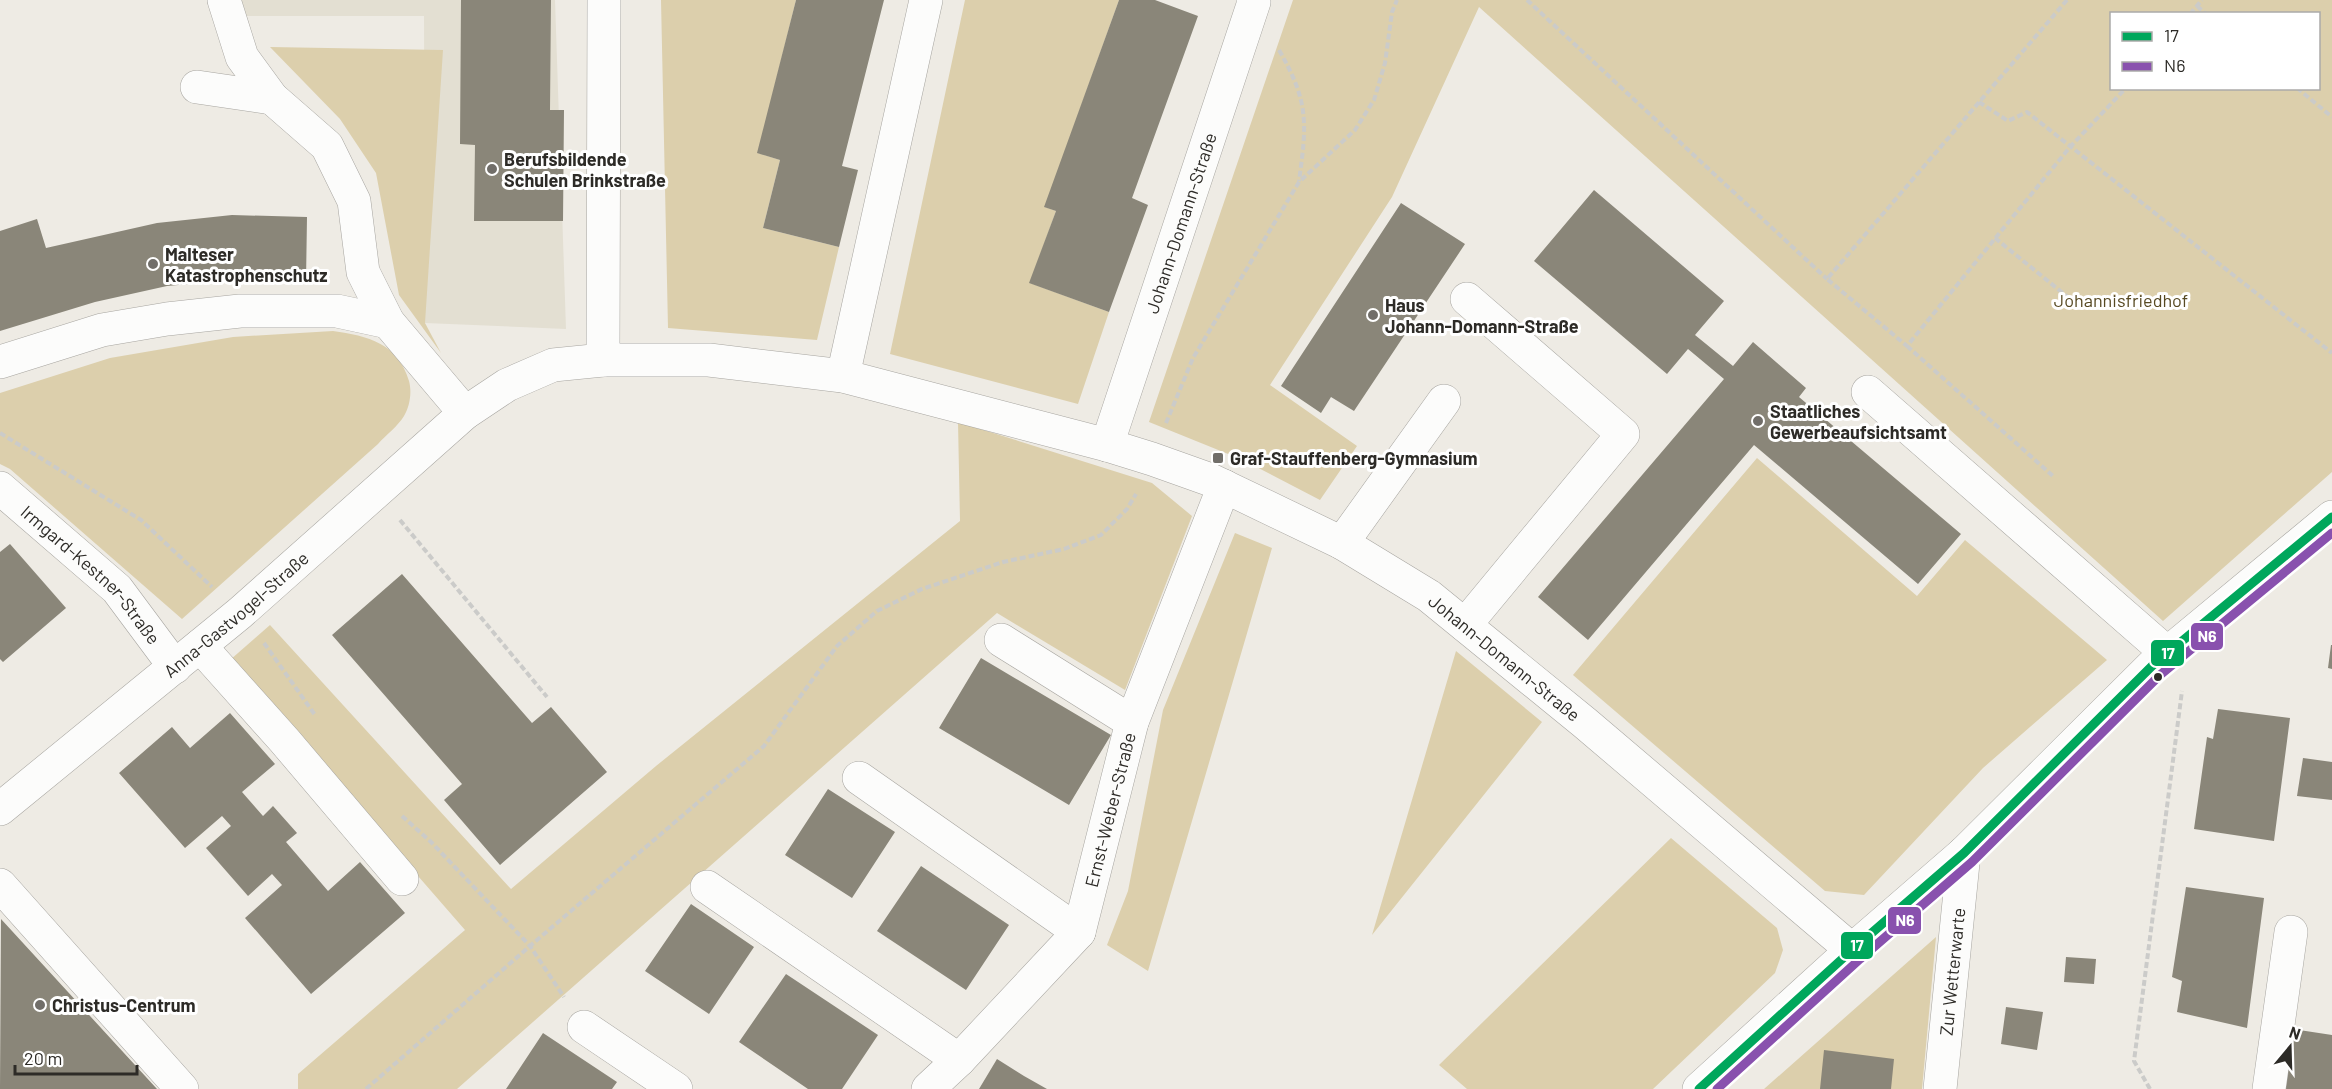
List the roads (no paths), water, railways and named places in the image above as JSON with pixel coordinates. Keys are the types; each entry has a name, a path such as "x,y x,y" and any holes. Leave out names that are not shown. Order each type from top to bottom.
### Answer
{"street":[{"path":"224,0 242,57 272,98 327,146 354,201 363,272 388,322 465,413"},
{"path":"603,360 604,0"},
{"path":"843,376 926,0"},
{"name":"Johann-Domann-Straße","path":"1107,445 1253,0"},
{"path":"197,87 272,98"},
{"path":"1465,625 1623,434 1467,299"},
{"path":"0,362 102,330 167,319 230,312 337,311 388,322"},
{"name":"Johann-Domann-Straße","path":"465,413 507,385 553,365 603,360 709,360 843,376 1107,445 1224,486 1342,543 1429,596 1585,723 1852,950"},
{"path":"1868,392 2178,643"},
{"path":"1342,543 1444,401"},
{"name":"Anna-Gastvogel-Straße","path":"0,809 200,646 465,413"},
{"name":"Ernst-Weber-Straße","path":"928,1089 959,1060 1079,932 1132,723 1224,486"},
{"name":"Irmgard-Kestner-Straße","path":"0,488 117,590 175,667"},
{"path":"1699,1089 1852,950 1964,853 2178,643 2332,516"},
{"path":"1001,640 1132,723"},
{"path":"200,646 284,740 402,879"},
{"path":"859,778 1079,932"},
{"name":"Zur Wetterwarte","path":"1940,1089 1964,853"},
{"path":"0,885 182,1089"},
{"path":"707,887 959,1060"},
{"path":"2269,1089 2291,932"},
{"path":"584,1027 676,1089"}],"place":[{"name":"Berufsbildende Schulen Brinkstraße","path":"492,169"},
{"name":"Malteser Katastrophenschutz","path":"153,264"},
{"name":"Haus Johann-Domann-Straße","path":"1373,315"},
{"name":"Staatliches Gewerbeaufsichtsamt","path":"1758,421"},
{"name":"Graf-Stauffenberg-Gymnasium","path":"1218,458"},
{"name":"Christus-Centrum","path":"40,1005"}],"park label":[{"name":"Johannisfriedhof","path":"2121,300"}]}
